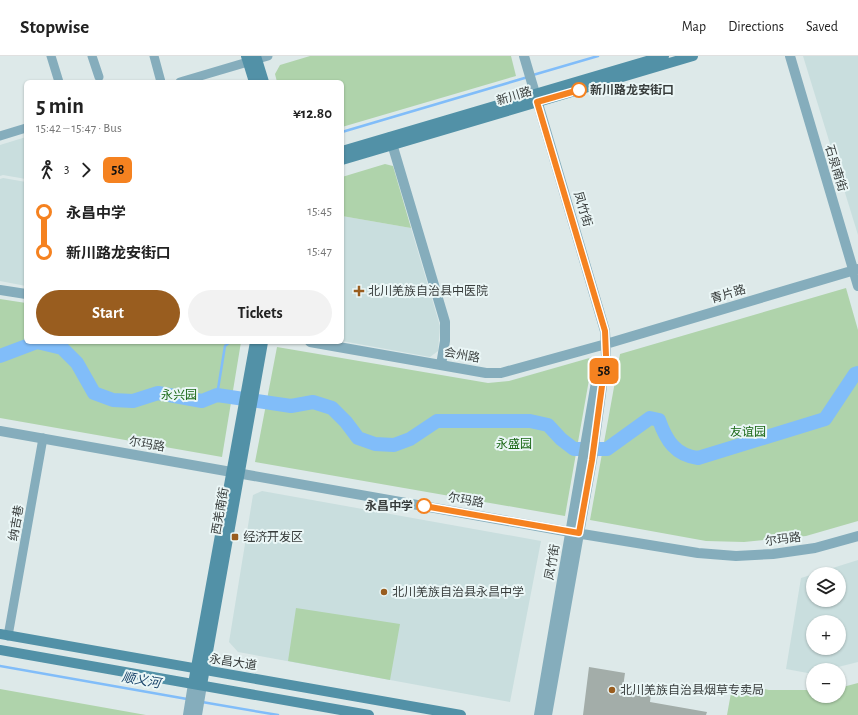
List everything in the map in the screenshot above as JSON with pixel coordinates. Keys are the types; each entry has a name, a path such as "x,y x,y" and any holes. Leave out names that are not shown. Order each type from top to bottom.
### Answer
{"main road":[{"name":"新川路","path":"536,98 664,56"},
{"name":"新川路","path":"344,159 391,141 536,98 693,56"},
{"path":"252,58 254,80"},
{"path":"252,58 263,80"},
{"name":"新川路","path":"344,151 391,141"},
{"name":"西羌南街","path":"197,689 246,414 254,344"},
{"name":"西羌南街","path":"250,389 262,344"},
{"name":"永昌大道","path":"4,635 461,715"},
{"path":"0,650 197,689 369,715"}],"street":[{"path":"51,56 58,80"},
{"path":"92,56 99,77"},
{"path":"154,56 161,80"},
{"path":"186,80 252,58 268,56"},
{"name":"凤竹街","path":"524,56 605,331 606,344 600,359 587,459 539,715"},
{"name":"石泉南街","path":"790,56 856,270 858,286"},
{"path":"0,136 24,129"},
{"path":"391,141 445,322 445,341 441,365"},
{"name":"青片路","path":"606,344 856,270"},
{"path":"0,290 24,294"},
{"name":"会州路","path":"321,344 486,373 501,373 606,344"},
{"name":"尔玛路","path":"0,431 574,533 717,555 736,556 774,554 804,550 832,544 858,536"},
{"name":"纳吉巷","path":"4,635 43,438"},
{"name":"凤竹街","path":"546,715 574,533"},
{"path":"192,713 197,689"}],"shaded area":[{"path":"803,56 858,56 858,235"},
{"path":"24,138 24,179 3,175 0,176 0,145"},
{"path":"3,178 24,182 24,286 0,281 0,179"},
{"path":"344,216 411,228 440,326 438,351 430,357 344,341"},
{"name":"北川羌族自治县永昌中学","path":"262,491 541,541 510,702 238,652 229,642 253,495"},
{"path":"858,560 858,662 846,665 846,663 806,663 806,673 786,669 801,578 806,576 806,607 846,607 846,567 836,567"}],"green space":[{"path":"310,56 511,56 516,76 344,126 344,80 276,80 275,74 280,65"},
{"path":"385,164 393,166 411,228 344,216 344,176"},
{"name":"友谊园","path":"846,288 858,330 858,521 806,536 744,542 706,541 590,520 620,354"},
{"name":"永兴园","path":"0,299 24,303 24,344 241,344 222,457 0,418"},
{"name":"永盛园","path":"277,347 488,383 509,381 593,357 565,516 255,462"},
{"path":"296,608 400,624 390,680 288,661"},
{"path":"733,682 769,690 806,690 806,703 846,703 846,686 858,683 858,715 727,715"},
{"path":"0,689 146,715 0,715"}],"building":[{"name":"北川羌族自治县烟草专卖局","path":"589,667 625,673 623,687 651,693 650,702 707,712 706,715 583,715"}],"waterway":[{"path":"533,75 598,56"},
{"path":"344,131 528,77"},
{"path":"0,356 32,344"},
{"path":"45,344 62,348 77,363 94,393 113,400 133,401 158,393 202,401 217,395 291,406 313,402 332,408 346,422 358,438 375,444 394,445 410,439 437,421 530,421 548,425 561,439 574,449 607,449 650,418 659,420 668,440 677,450 683,454 698,458 825,419 855,374 858,373"},
{"path":"217,395 225,346 228,344"},
{"name":"顺义河","path":"0,666 187,699"},
{"name":"顺义河","path":"202,702 278,715"}],"bus line":[{"name":"58","path":"424,506 579,533 592,460 606,356 605,331 537,102 579,90"}],"place":[{"name":"新川路龙安街口","path":"579,90"},
{"name":"北川羌族自治县中医院","path":"359,291"},
{"name":"永昌中学","path":"424,506"},
{"name":"经济开发区","path":"235,537"},
{"name":"北川羌族自治县永昌中学","path":"384,592"},
{"name":"北川羌族自治县烟草专卖局","path":"612,690"}]}
